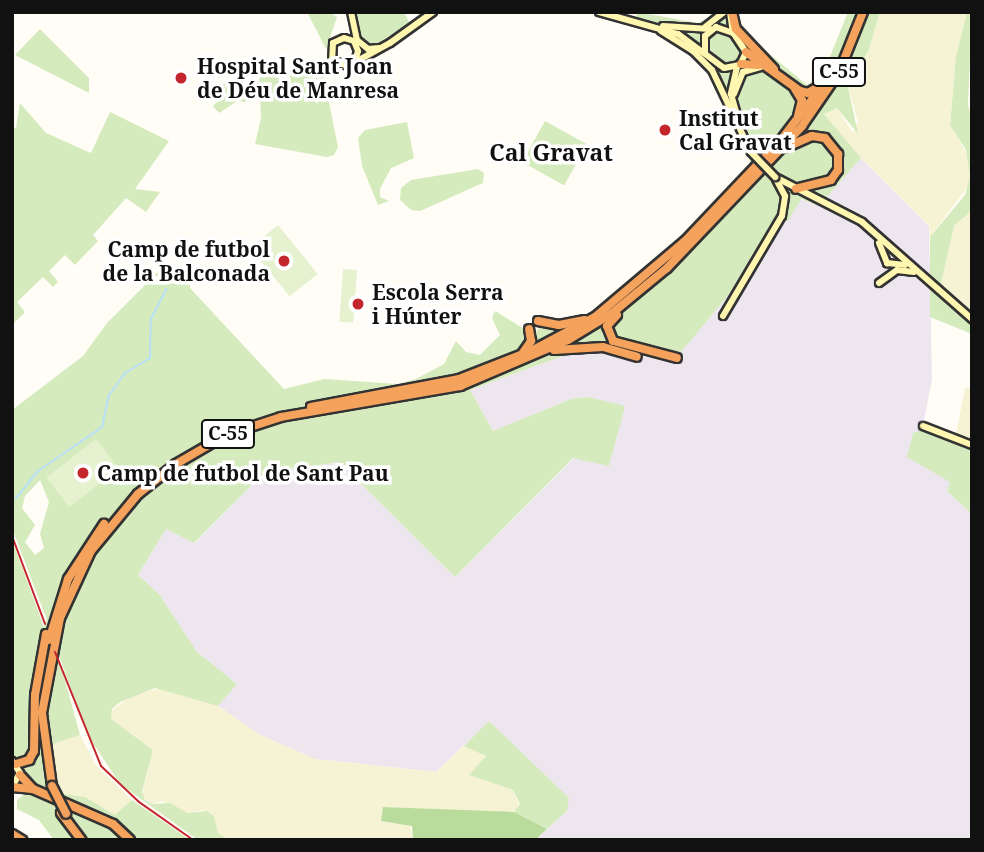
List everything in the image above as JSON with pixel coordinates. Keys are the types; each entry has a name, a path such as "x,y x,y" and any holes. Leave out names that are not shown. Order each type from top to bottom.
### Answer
{"highway":[{"path":"728,12 736,29 793,87 802,100 795,123"},
{"name":"C-55","path":"84,840 63,814 50,786 40,750 40,691 51,629 68,579 85,550 121,505 162,468 212,436 291,411 429,387 520,355 595,317 663,263 802,116 828,80 860,12"},
{"name":"C-55","path":"50,786 42,713 50,656 63,607 96,544 138,494 193,452 242,429 303,413 433,393 488,376 594,325 640,290 776,155 817,106 839,72 860,12"},
{"path":"746,52 778,74"},
{"path":"739,65 766,66"},
{"path":"793,87 808,93 828,80"},
{"path":"776,155 812,136 824,138 835,149 839,164 831,180 796,189"},
{"path":"640,290 608,323 608,335 620,344 677,358"},
{"path":"538,321 559,325 595,317"},
{"path":"520,355 531,341 529,329"},
{"path":"540,353 603,347 638,357"},
{"path":"14,762 33,755 42,652 68,579"},
{"path":"20,775 33,789"},
{"path":"12,787 33,789 124,832 130,840"},
{"path":"12,834 22,840"}],"street":[{"path":"351,12 351,29 360,43 377,50"},
{"path":"377,50 358,47 341,38 330,50 339,65 355,62 377,50 433,12"},
{"path":"599,12 649,24 690,30 713,28 733,33"},
{"path":"690,30 712,24 728,12"},
{"path":"705,51 703,41 728,12"},
{"path":"728,12 733,33 746,52 731,88 745,142"},
{"path":"649,24 678,34 727,69 739,65"},
{"path":"649,24 699,55 722,86"},
{"path":"355,62 358,47"},
{"path":"714,61 745,142 775,177 785,196 782,216 723,316"},
{"path":"734,100 743,72 766,66"},
{"path":"775,177 855,219 972,319"},
{"path":"855,219 885,256 887,263 907,265"},
{"path":"885,256 895,253"},
{"path":"895,253 895,264"},
{"path":"880,283 897,270 914,272"},
{"path":"923,426 972,445"},
{"path":"12,787 20,775 14,762"}],"shaded area":[{"path":"880,12 967,12 956,56 950,123 971,162 969,185 930,237 929,226 846,143 824,114 837,108 853,133 858,122 847,82 868,52"},
{"path":"861,158 929,226 932,380 922,430 950,482 947,491 972,514 972,840 535,840 567,811 490,721 436,772 315,759 260,735 218,706 237,684 197,652 159,594 138,575 166,529 195,543 263,474 339,462 455,577 625,407 589,397 571,399 493,431 470,390 570,353 571,345 614,320 617,336 674,353 682,351 740,281 777,217 800,199 819,206"},
{"path":"972,210 972,314 940,288 954,226"},
{"path":"965,388 972,388 972,441 956,434"},
{"path":"160,688 218,706 260,735 315,759 436,772 464,746 476,748 486,758 470,775 513,790 520,808 510,813 386,807 381,821 410,825 413,840 226,840 218,833 212,814 204,810 187,813 162,801 152,804 142,796 153,750 111,719 112,711 129,697"},
{"path":"80,735 95,764 132,800 116,816 85,797 59,793 54,782 47,745"}],"green space":[{"path":"307,12 329,12 337,17 326,49"},
{"path":"355,12 404,12 409,22 386,42 372,44 358,35"},
{"path":"637,12 698,23 719,12 807,85 823,74 848,12 880,12 868,52 847,82 858,134 837,108 824,114 861,158 819,206 801,199 788,221 777,218 740,281 682,351 674,353 617,336 612,325 605,323 606,336 613,343 670,363 604,345 572,345 571,353 470,390 493,431 571,399 589,397 625,406 609,466 573,458 455,577 339,462 263,474 194,543 166,529 138,575 159,594 197,652 237,684 218,706 155,688 120,702 112,709 111,719 153,750 142,792 145,800 152,804 170,803 187,813 207,811 214,816 218,833 227,839 198,840 120,784 87,734 56,647 80,735 47,746 59,793 85,797 115,815 132,800 190,840 54,840 39,820 17,809 17,800 25,794 12,794 12,540 44,627 47,620 12,528 12,410 83,356 107,323 166,264 190,274 190,288 284,389 324,379 398,384 416,379 444,364 456,341 466,352 480,355 500,335 492,318 495,311 534,335 545,320 569,322 603,308 636,282 751,164 714,78 682,46 635,24","holes":["40,480 49,502 40,534 44,548 35,555 25,542 35,525 22,508 25,496"]},
{"path":"967,12 972,12 968,104 972,122 972,210 954,226 940,288 972,314 972,334 930,317 930,237 965,195 970,176 966,150 950,125 956,56"},
{"path":"40,29 89,78 89,93 15,55"},
{"path":"322,68 338,147 334,155 327,157 255,144 261,118 259,74"},
{"path":"232,80 239,80 234,93 246,98 246,102 237,101 219,113 213,106 220,99 215,89"},
{"path":"20,103 46,133 91,153 110,112 169,141 135,189 160,192 146,212 126,198 93,235 98,241 75,265 65,255 49,271 58,282 53,287 43,277 17,302 25,312 12,325 12,127 16,128"},
{"path":"545,121 587,144 564,185 522,162"},
{"path":"407,122 414,158 391,168 380,189 380,197 389,201 378,205 362,166 358,138 365,130"},
{"path":"478,169 484,173 483,183 420,211 411,210 400,200 401,188 411,180"},
{"name":"Camp de futbol de la Balconada","path":"278,225 318,274 290,297 250,248"},
{"path":"343,269 357,270 353,323 339,322"},
{"path":"923,422 972,441 972,514 947,491 950,482 907,457 913,433 922,430"},
{"name":"Camp de futbol de Sant Pau","path":"96,439 119,468 69,507 46,478"},
{"path":"489,721 569,798 567,811 547,829 514,812 520,804 513,790 469,775 486,756 464,746"},
{"path":"383,807 514,812 547,829 535,840 413,840 412,826 381,821"}],"waterway":[{"path":"16,498 38,471 102,427 109,395 125,373 150,358 151,319 166,289"}],"railway":[{"path":"12,536 45,624"},
{"path":"55,652 101,766 139,802 193,840"}],"place":[{"name":"Hospital Sant Joan de Déu de Manresa","path":"181,78"},
{"name":"Institut Cal Gravat","path":"665,130"},
{"name":"Camp de futbol de la Balconada","path":"284,261"},
{"name":"Escola Serra i Húnter","path":"358,304"},
{"name":"Camp de futbol de Sant Pau","path":"83,473"}],"district":[{"name":"Cal Gravat","path":"551,152"}]}
